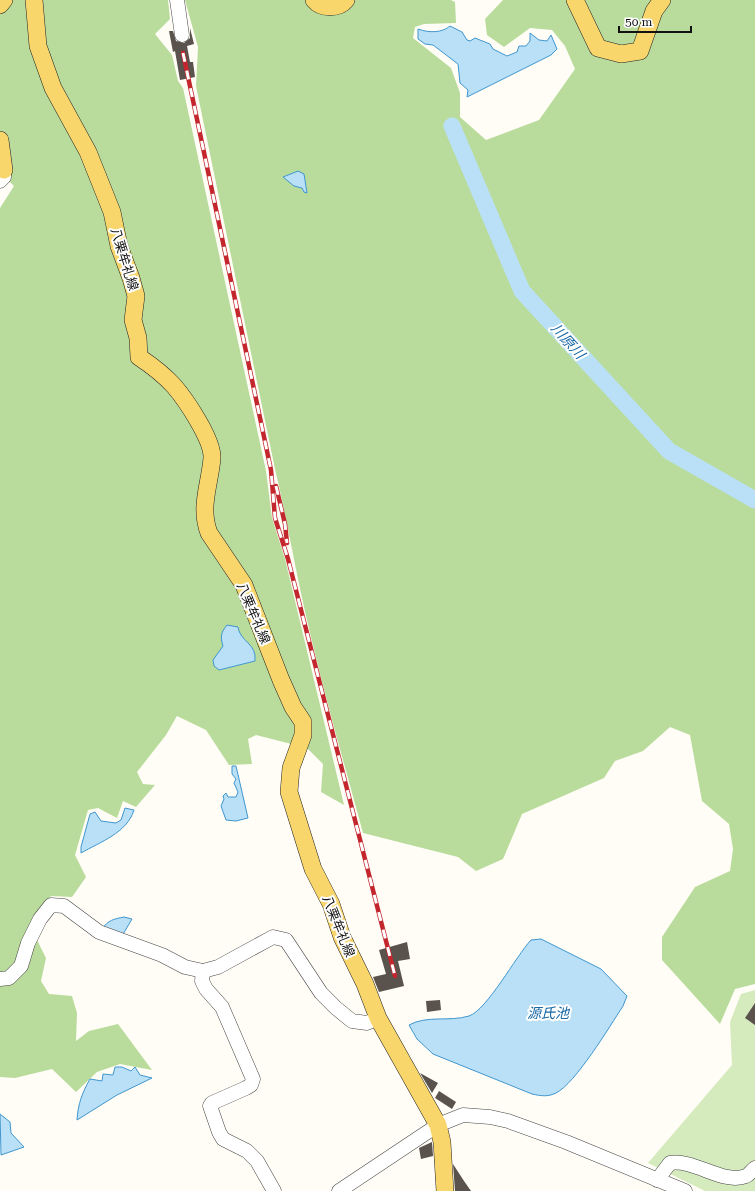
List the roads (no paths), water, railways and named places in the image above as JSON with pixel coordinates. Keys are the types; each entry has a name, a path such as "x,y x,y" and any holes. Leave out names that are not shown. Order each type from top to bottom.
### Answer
{"main road":[{"path":"0,5 4,0"},
{"name":"八栗牟礼線","path":"34,0 37,39 40,53 53,88 94,165 112,212 119,246 136,296 133,320 138,338 139,356 174,386 208,441 212,456 205,492 204,509 209,533 244,585 281,680 293,706 303,722 304,735 291,768 290,792 313,869 331,904 342,937 365,984 378,1018 438,1125 442,1142 445,1191"},
{"path":"314,0 316,3 330,8 346,0"},
{"path":"575,0 598,48 621,54 640,51 654,11 662,0"},
{"path":"0,140 2,175"}],"street":[{"path":"177,0 182,35"},
{"path":"0,979 9,978 21,966 31,937 40,920 51,905 64,906 99,932 162,955 185,967 203,971 218,967 273,938 286,940 321,993 336,1008 352,1021 367,1022 378,1018"},
{"path":"203,971 202,981 222,1007 253,1079 251,1085 212,1103 210,1106 223,1139 247,1151 257,1161 274,1191"},
{"path":"339,1191 438,1125 463,1116 490,1117 508,1121 685,1191"},
{"path":"657,1180 670,1163 680,1161 733,1178 746,1176 755,1168"}],"water":[{"path":"450,26 462,32 467,40 470,41 475,38 490,44 493,49 507,56 517,52 519,46 526,46 530,41 530,33 539,40 547,41 551,35 557,49 551,55 467,97 468,90 460,83 458,64 433,45 425,44 418,39 418,29 435,32"},
{"path":"298,171 304,174 307,193 304,192 302,188 294,186 283,177"},
{"path":"227,625 238,627 239,632 253,650 255,661 219,670 214,666 213,660 223,646 222,635 223,630"},
{"path":"232,766 236,766 248,818 236,821 226,820 221,806 224,799 223,796 226,793 228,797 236,797 238,792 234,783 236,779 232,774"},
{"path":"125,808 134,810 125,825 112,836 81,853 81,847 90,814 95,812 101,821 116,823 121,820"},
{"path":"124,917 132,919 122,936 102,929 112,920"},
{"name":"源氏池","path":"541,939 601,969 627,996 623,1006 592,1054 564,1087 556,1093 547,1096 532,1094 433,1054 417,1039 409,1025 423,1020 461,1018 476,1012 493,994 531,940"},
{"path":"115,1067 122,1067 131,1071 135,1067 140,1075 152,1078 117,1095 77,1120 81,1099 90,1079 102,1081 103,1074 113,1075"},
{"path":"0,1114 10,1122 11,1133 24,1147 1,1155"}],"waterway":[{"name":"川原川","path":"452,126 522,291 669,451 755,500"}],"railway":[{"path":"183,53 271,470 275,518 288,559 395,976"},
{"path":"276,486 285,524 287,543"}]}
